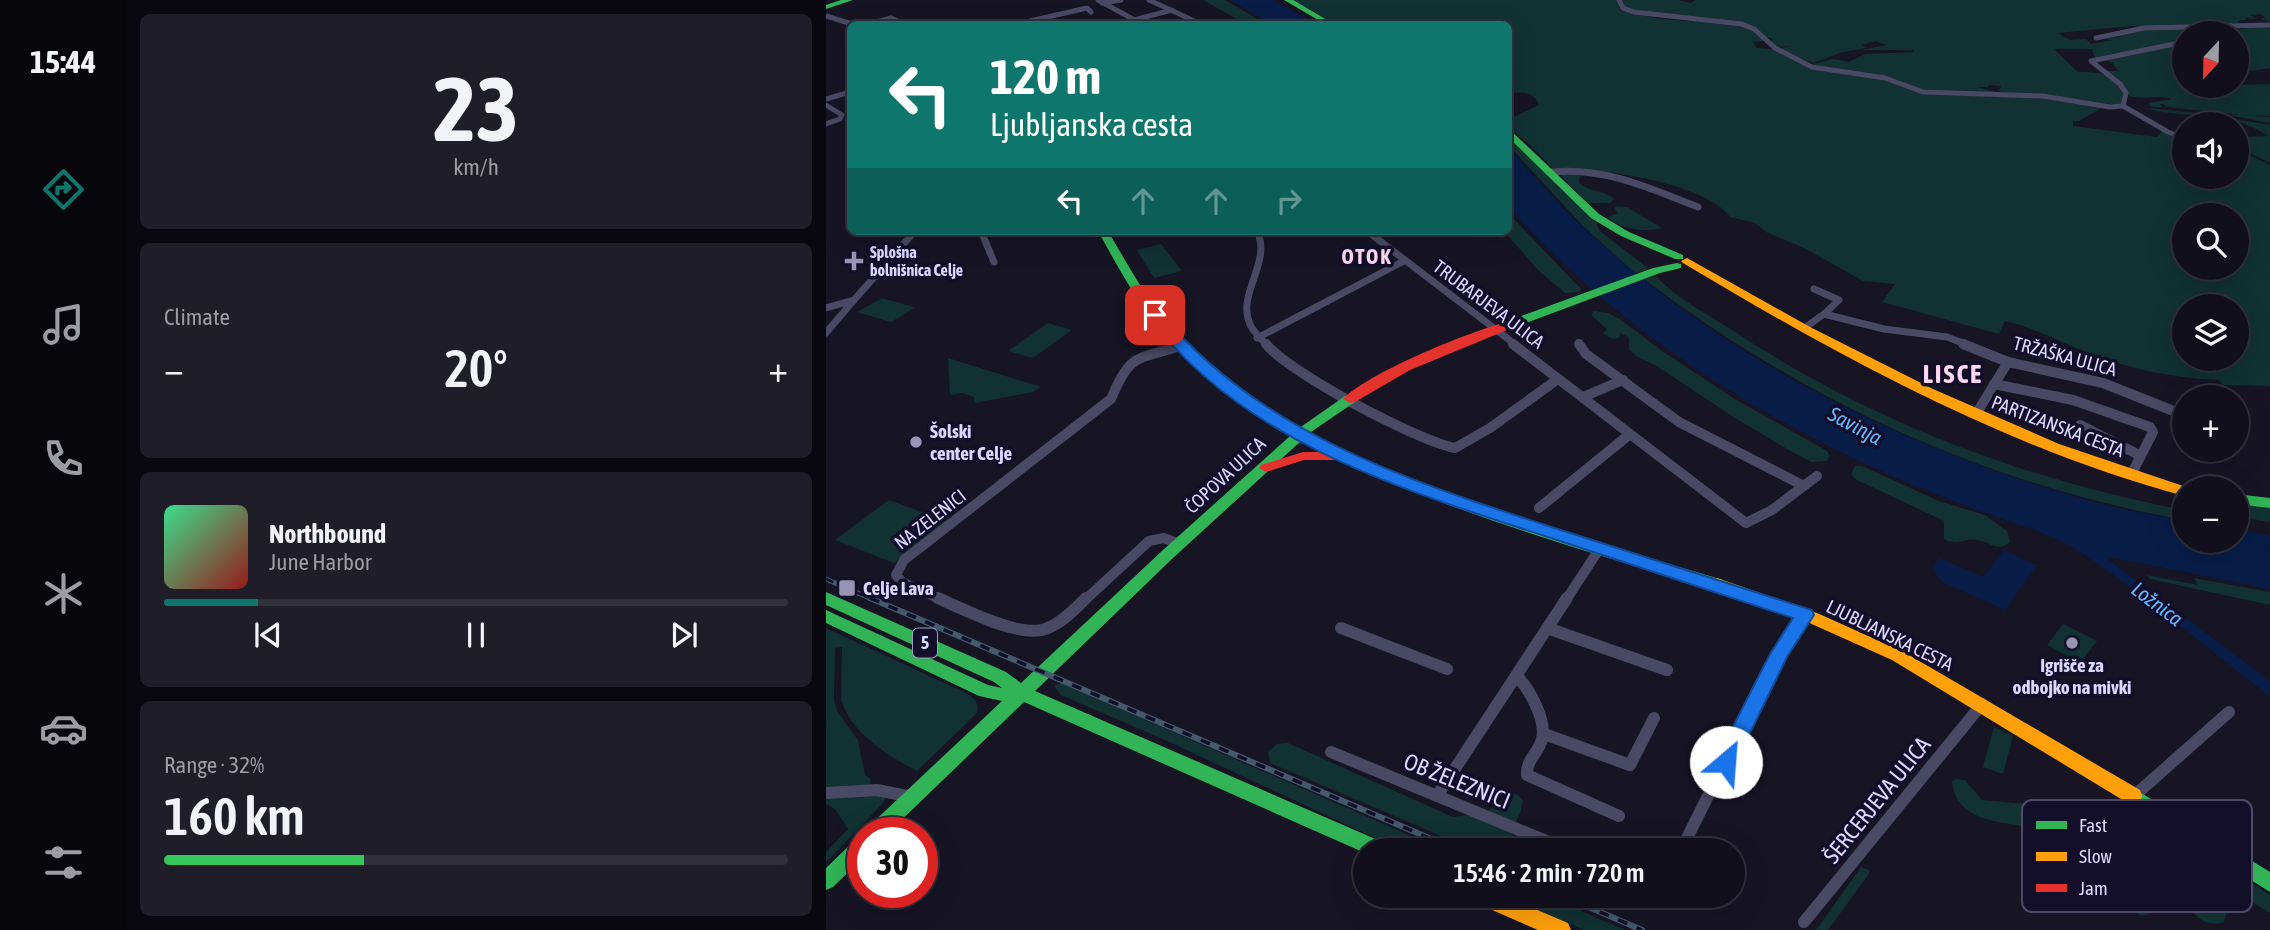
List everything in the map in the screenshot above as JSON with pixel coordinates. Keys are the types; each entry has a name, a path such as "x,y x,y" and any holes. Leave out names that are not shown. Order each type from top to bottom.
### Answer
{"street":[{"path":"826,6 846,0"},
{"path":"1100,2 1121,0"},
{"path":"1288,0 1325,21"},
{"path":"1619,0 1623,8 1634,12 1749,26 1775,48 1812,67 1885,78 1923,92 2043,96 2110,107 2123,106 2141,113 2162,130 2172,134"},
{"path":"1100,2 1133,20 1172,10"},
{"path":"1152,2 1195,21"},
{"path":"1043,21 1089,10"},
{"path":"826,16 847,22"},
{"path":"880,21 891,18 898,21"},
{"path":"2249,26 2270,25"},
{"path":"2096,38 2144,27 2172,27"},
{"path":"2123,106 2126,93 2120,84 2091,61 2172,44"},
{"path":"826,99 847,93"},
{"path":"826,105 847,118"},
{"path":"826,124 840,119 842,115"},
{"name":"PARTIZANSKA CESTA","path":"1512,135 1597,217 1673,263 2029,438 2172,487"},
{"path":"1552,172 1580,169 1616,175 1698,207"},
{"path":"826,333 911,235"},
{"path":"983,235 995,262"},
{"name":"LJUBLJANSKA CESTA","path":"1105,235 1146,303 1180,346 1230,391 1298,434 1342,456 1448,499 1805,615 1895,655 2141,800"},
{"path":"1259,235 1262,248 1246,308 1247,322 1269,349 1343,398 1445,446 1455,448 1490,428 1558,379"},
{"name":"TRUBARJEVA ULICA","path":"1372,235 1746,523 1772,510 1817,476"},
{"path":"1258,338 1404,261"},
{"name":"ČOPOVA ULICA","path":"892,817 1253,475 1343,398 1412,362 1673,263"},
{"path":"1803,329 1839,300 1814,289"},
{"path":"826,308 854,300"},
{"name":"TRŽAŠKA ULICA","path":"1824,314 1855,323 1947,337 2008,362 2103,383 2172,410"},
{"path":"1579,344 1586,354 1687,427 1802,485"},
{"name":"NA ZELENICI","path":"1179,544 1164,538 1149,541 1063,618 1043,630 1020,629 902,582 895,575 904,560 1111,399 1125,367 1141,357 1180,346"},
{"path":"1976,414 2008,362"},
{"path":"1583,397 1623,380"},
{"path":"1994,384 2023,387 2076,399 2150,427 2153,432 2131,475"},
{"path":"2080,425 2141,456"},
{"path":"1539,508 1630,434"},
{"path":"1253,475 1271,465 1294,458 1342,456"},
{"path":"2249,501 2270,503"},
{"path":"1437,796 1600,548"},
{"name":"5","path":"826,597 1000,677 1022,693 1353,838"},
{"path":"1687,838 1779,654 1805,615"},
{"name":"5","path":"826,616 985,691 1004,695 1022,693"},
{"path":"1341,628 1447,669"},
{"path":"1548,628 1667,670"},
{"path":"1517,676 1526,687 1544,734 1527,766 1527,775 1541,784 1619,816"},
{"name":"ŠERCERJEVA ULICA","path":"1804,922 1982,704"},
{"path":"2134,796 2229,712"},
{"path":"1544,734 1630,765 1654,718"},
{"name":"OB ŽELEZNICI","path":"1331,752 1539,838"},
{"path":"826,793 877,790 913,797"},
{"path":"826,881 847,861"},
{"name":"LJUBLJANSKA CESTA","path":"2252,868 2268,878"},
{"path":"1511,908 1561,930"}],"green space":[{"path":"1203,0 1225,0 1261,21 1241,21"},
{"path":"1292,0 1616,0 1624,8 1655,18 1743,25 1765,41 1753,42 1757,48 1775,49 1805,66 1876,77 1932,95 2041,97 2103,107 2079,121 2073,121 2073,126 2157,137 2162,131 2172,135 2172,189 2249,189 2249,155 2270,165 2270,386 2223,385 2219,380 2151,372 2102,358 2005,321 1999,334 1882,302 1895,284 1863,281 1806,249 1766,232 1755,223 1730,217 1717,205 1698,194 1620,174 1552,168 1512,130 1512,118 1539,105 1531,95 1512,92 1512,21 1330,21"},
{"path":"1622,0 1679,0 1691,3 1695,0 2270,0 2270,22 2261,19 2265,17 2260,14 2249,15 2258,19 2245,18 2247,20 2238,21 2172,21 2172,98 2249,98 2249,85 2270,84 2270,116 2249,115 2249,112 2213,112 2167,107 2164,104 2160,104 2162,107 2151,107 2148,103 2172,99 2129,96 2107,71 2118,71 2112,62 2095,58 2092,49 2054,49 2078,72 2099,73 2114,81 2125,92 2121,105 2011,94 1999,91 2001,86 1989,85 1977,87 2009,95 1924,91 1899,82 1812,64 1833,59 1849,62 1865,54 1914,52 1913,50 1861,50 1887,45 1875,41 1861,45 1867,48 1843,52 1813,63 1778,49 1791,46 1775,47 1768,41 1774,39 1763,37 1753,26 1636,12 1623,6","holes":["2132,26 2151,27 2116,34 2120,37 2103,38 2113,40 2091,44 2086,39 2070,40 2058,33"]},
{"path":"2261,26 2270,29 2270,68 2249,71 2249,28"},
{"path":"2148,108 2187,112 2172,113"},
{"path":"2249,115 2270,117 2270,123 2249,119"},
{"path":"2249,121 2270,125 2270,163 2249,153 2249,137 2269,136 2249,126"},
{"path":"1512,138 1593,217 1600,231 1649,269 1635,273 1583,226 1512,149"},
{"path":"1562,173 1581,173 1579,182 1614,199 1610,203 1588,203 1561,176"},
{"path":"1616,206 1627,207 1662,228 1641,230 1612,221 1607,217 1618,213 1614,209"},
{"path":"1512,217 1581,289 1580,292 1565,293 1537,269 1507,235 1512,235"},
{"path":"1161,244 1182,271 1154,278 1137,250"},
{"path":"1656,276 1684,300 1789,366 1897,420 1952,444 2009,464 2067,482 2172,507 2172,518 2111,505 2039,485 1900,432 1767,363 1644,279"},
{"path":"882,298 914,308 891,322 857,312"},
{"path":"1593,311 1608,313 1620,319 1662,351 1735,399 1827,451 1830,456 1826,461 1811,462 1735,418 1655,365 1636,356 1629,349 1629,337 1619,333 1621,336 1612,339 1603,333 1607,329 1592,316"},
{"path":"1048,323 1072,330 1033,358 1008,351"},
{"path":"948,358 1041,387 1033,392 974,403 974,397 962,393 950,395"},
{"path":"1855,466 1862,466 1939,501 1985,515 2007,531 2010,542 1998,547 1978,540 1953,542 1944,539 1944,521 1855,479 1851,474"},
{"path":"889,500 947,521 894,563 835,540"},
{"path":"2249,504 2270,506 2270,522 2249,519"},
{"path":"2147,575 2198,585 2194,578 2270,592 2270,605 2150,579"},
{"name":"Igrišče za odbojko na mivki","path":"2063,624 2097,641 2080,663 2047,645"},
{"path":"826,628 964,692 975,700 977,713 917,771 872,742 853,723 841,700 842,647 835,648 834,700 837,711 858,740 865,775 871,779 868,789 887,796 870,817 847,817 847,827 835,809 826,804"},
{"path":"1061,683 1416,838 1375,838 1061,695 1054,686"},
{"path":"1994,727 2013,736 2003,774 1983,767"},
{"path":"1288,743 1453,817 1484,813 1512,793 1518,795 1523,801 1512,831 1514,838 1446,838 1270,763 1268,752 1277,744"},
{"path":"1965,780 1982,800 2022,804 2022,826 1993,821 1970,812 1955,794 1952,781"},
{"path":"847,830 847,841 826,863 826,852"},
{"path":"1861,867 1869,870 1869,874 1828,930 1816,930"},
{"path":"2252,883 2270,895 2270,913 2252,901"},
{"path":"1534,908 1575,908 1625,930 1584,930"},
{"path":"2137,912 2151,912 2151,913 2142,916"},
{"path":"2193,912 2226,912 2224,922 2209,923"}],"water":[{"path":"1231,0 1273,0 1311,21 1266,21"},
{"path":"1512,150 1567,211 1632,270 1702,323 1776,370 1854,412 1935,448 2018,479 2101,504 2172,518 2172,553 2249,553 2249,531 2270,535 2270,589 2108,557 2270,681 2270,696 2151,602 2077,550 2046,535 1913,485 1782,421 1683,360 1636,326 1592,289 1512,211"},
{"path":"2004,550 2037,565 2005,610 1942,582 1932,568 1939,558 1983,577"}],"railway":[{"path":"826,579 874,600"},
{"path":"870,598 1429,838"},
{"path":"1591,908 1642,930"}],"traffic: fast":[{"path":"826,7 849,0"},
{"path":"1288,0 1325,21"},
{"path":"1512,135 1595,216 1625,234 1679,257"},
{"path":"1105,235 1148,305 1180,346 1234,393 1295,433 1362,466 1432,495 1505,520 1717,584"},
{"path":"1503,327 1657,270 1677,266"},
{"path":"892,817 1168,554 1313,423 1350,399"},
{"path":"2249,501 2270,503"},
{"path":"826,598 1000,677 1022,693 1353,838"},
{"path":"826,616 985,691 1004,695 1022,693"},
{"path":"2133,796 2139,800"},
{"path":"826,881 847,861"},
{"path":"2252,872 2270,883"}],"traffic: slow":[{"path":"1687,261 1806,329 1928,392 2054,447 2172,487"},
{"path":"1717,584 1811,617 1898,656 2133,796"},
{"path":"1511,908 1561,930"}],"traffic: jam":[{"path":"1350,399 1405,367 1503,327"},
{"path":"1266,468 1303,456 1335,456"}],"place":[{"name":"Splošna bolnišnica Celje","path":"854,261"},
{"name":"Šolski center Celje","path":"916,442"},
{"name":"Celje Lava","path":"847,588"},
{"name":"Igrišče za odbojko na mivki","path":"2072,643"}],"district":[{"name":"OTOK","path":"1367,257"},
{"name":"LISCE","path":"1953,374"}],"route":[{"path":"1155,315 1180,346 1230,391 1318,445 1392,479 1448,499 1805,615 1779,654 1726,762"}],"water label":[{"name":"Savinja","path":"1855,426"},
{"name":"Ložnica","path":"2157,604"}]}
